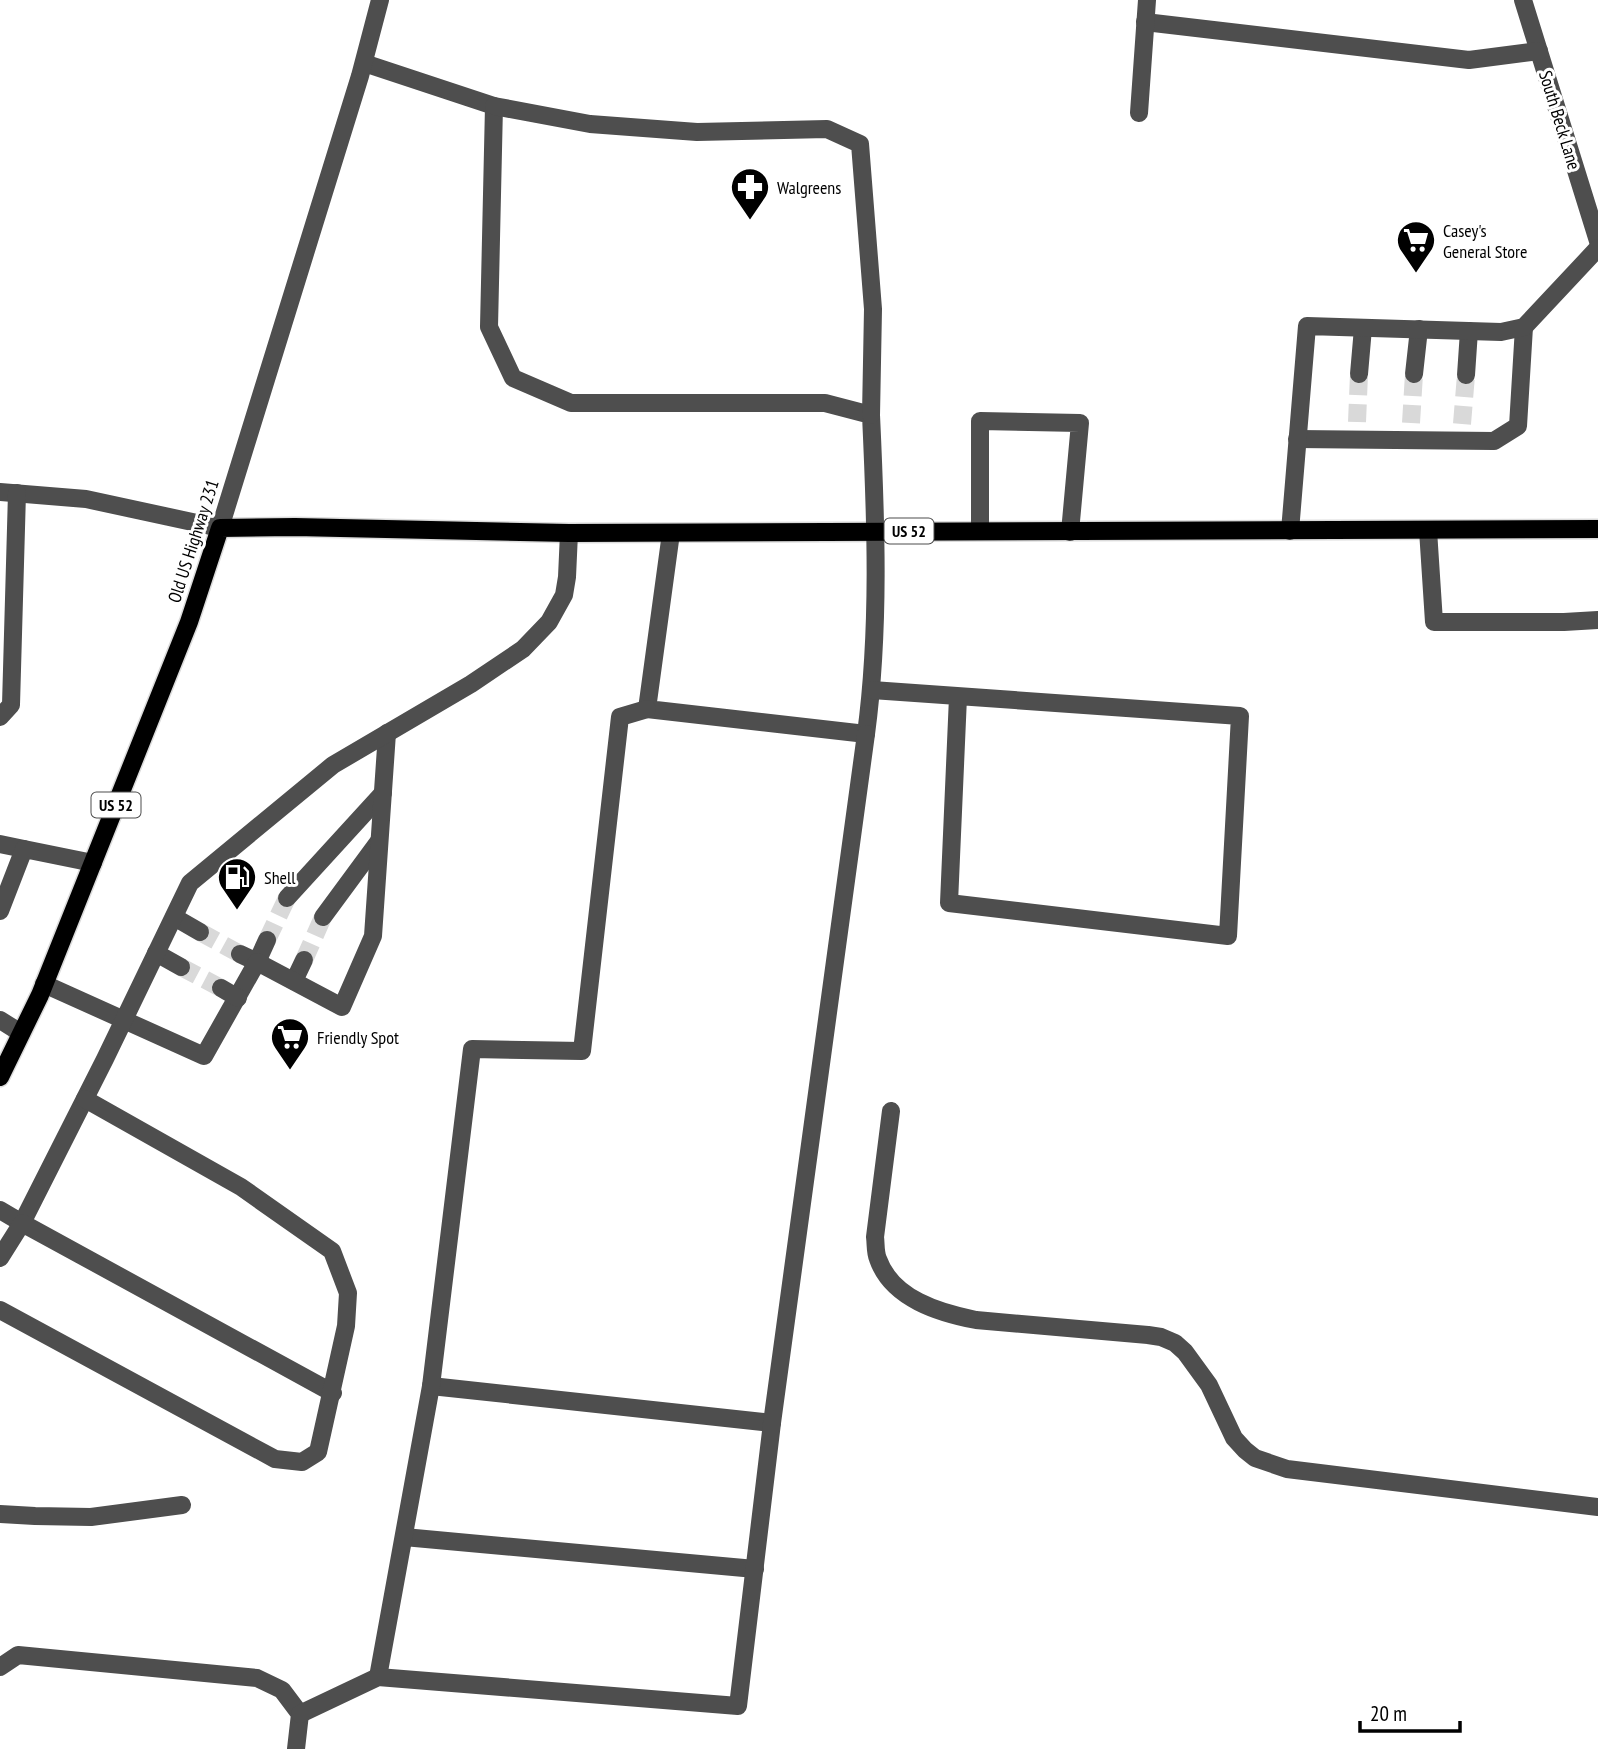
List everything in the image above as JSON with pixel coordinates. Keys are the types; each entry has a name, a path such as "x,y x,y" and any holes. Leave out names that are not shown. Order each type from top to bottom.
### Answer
{"main road":[{"name":"US 52","path":"220,528 569,533 1598,529"},
{"name":"Old US Highway 231","path":"0,1077 44,984 93,863 189,622 220,528"}],"street":[{"name":"Old US Highway 231","path":"220,528 364,63 380,0"},
{"path":"1139,113 1147,0"},
{"name":"South Beck Lane","path":"1523,0 1598,241"},
{"path":"1145,22 1469,60 1539,51"},
{"path":"300,1714 378,1677 738,1706 772,1423 872,690 876,531 871,415 873,309 860,144 827,129 697,132 590,124 494,106 364,63"},
{"path":"494,106 489,327 513,378 571,403 825,403 871,415"},
{"path":"1290,531 1307,326 1501,332 1524,327 1598,248"},
{"path":"1297,439 1357,431 1411,431 1462,432 1494,441 1518,426 1524,327"},
{"path":"1359,374 1363,328"},
{"path":"1414,374 1419,330"},
{"path":"1466,375 1469,331"},
{"path":"980,530 980,421 1080,423 1070,532"},
{"path":"0,717 11,705 8,492 86,499 220,528"},
{"path":"1428,530 1434,622 1598,620"},
{"path":"0,1258 22,1223 85,1099 190,883 333,765 471,684 523,649 549,622 564,595 568,577 569,533"},
{"path":"647,709 671,533"},
{"path":"872,690 1240,716 1228,936 949,903 958,697"},
{"path":"378,1677 430,1386 471,1049 582,1051 620,717 647,709 866,734"},
{"path":"240,954 342,1007 373,936 387,733"},
{"path":"287,898 383,793"},
{"path":"323,917 380,840"},
{"path":"0,844 93,863"},
{"path":"0,911 24,849"},
{"path":"173,917 200,932"},
{"path":"44,984 204,1056 238,998 267,940"},
{"path":"156,953 181,967"},
{"path":"294,981 304,960"},
{"path":"221,988 238,998"},
{"path":"0,1020 21,1033"},
{"path":"0,1310 275,1459 302,1462 318,1452 346,1326 348,1293 332,1251 241,1187 85,1099"},
{"path":"891,1111 875,1237 877,1257 890,1280 926,1306 957,1317 976,1320 1148,1335 1175,1343 1192,1360 1209,1385 1234,1438 1255,1458 1287,1469 1598,1507"},
{"path":"0,1210 333,1393"},
{"path":"430,1386 772,1423"},
{"path":"0,1514 91,1517 183,1504"},
{"path":"404,1537 755,1569"},
{"path":"0,1667 18,1655 257,1678 282,1690 300,1714 296,1749"}],"tunnel":[{"path":"1357,422 1359,374"},
{"path":"1411,423 1414,374"},
{"path":"1462,424 1466,375"},
{"path":"267,940 287,898"},
{"path":"304,960 323,917"},
{"path":"200,932 240,954"},
{"path":"181,967 221,988"}],"place":[{"name":"Walgreens","path":"750,221"},
{"name":"Casey's General Store","path":"1416,274"},
{"name":"Shell","path":"237,911"},
{"name":"Friendly Spot","path":"290,1071"}]}
